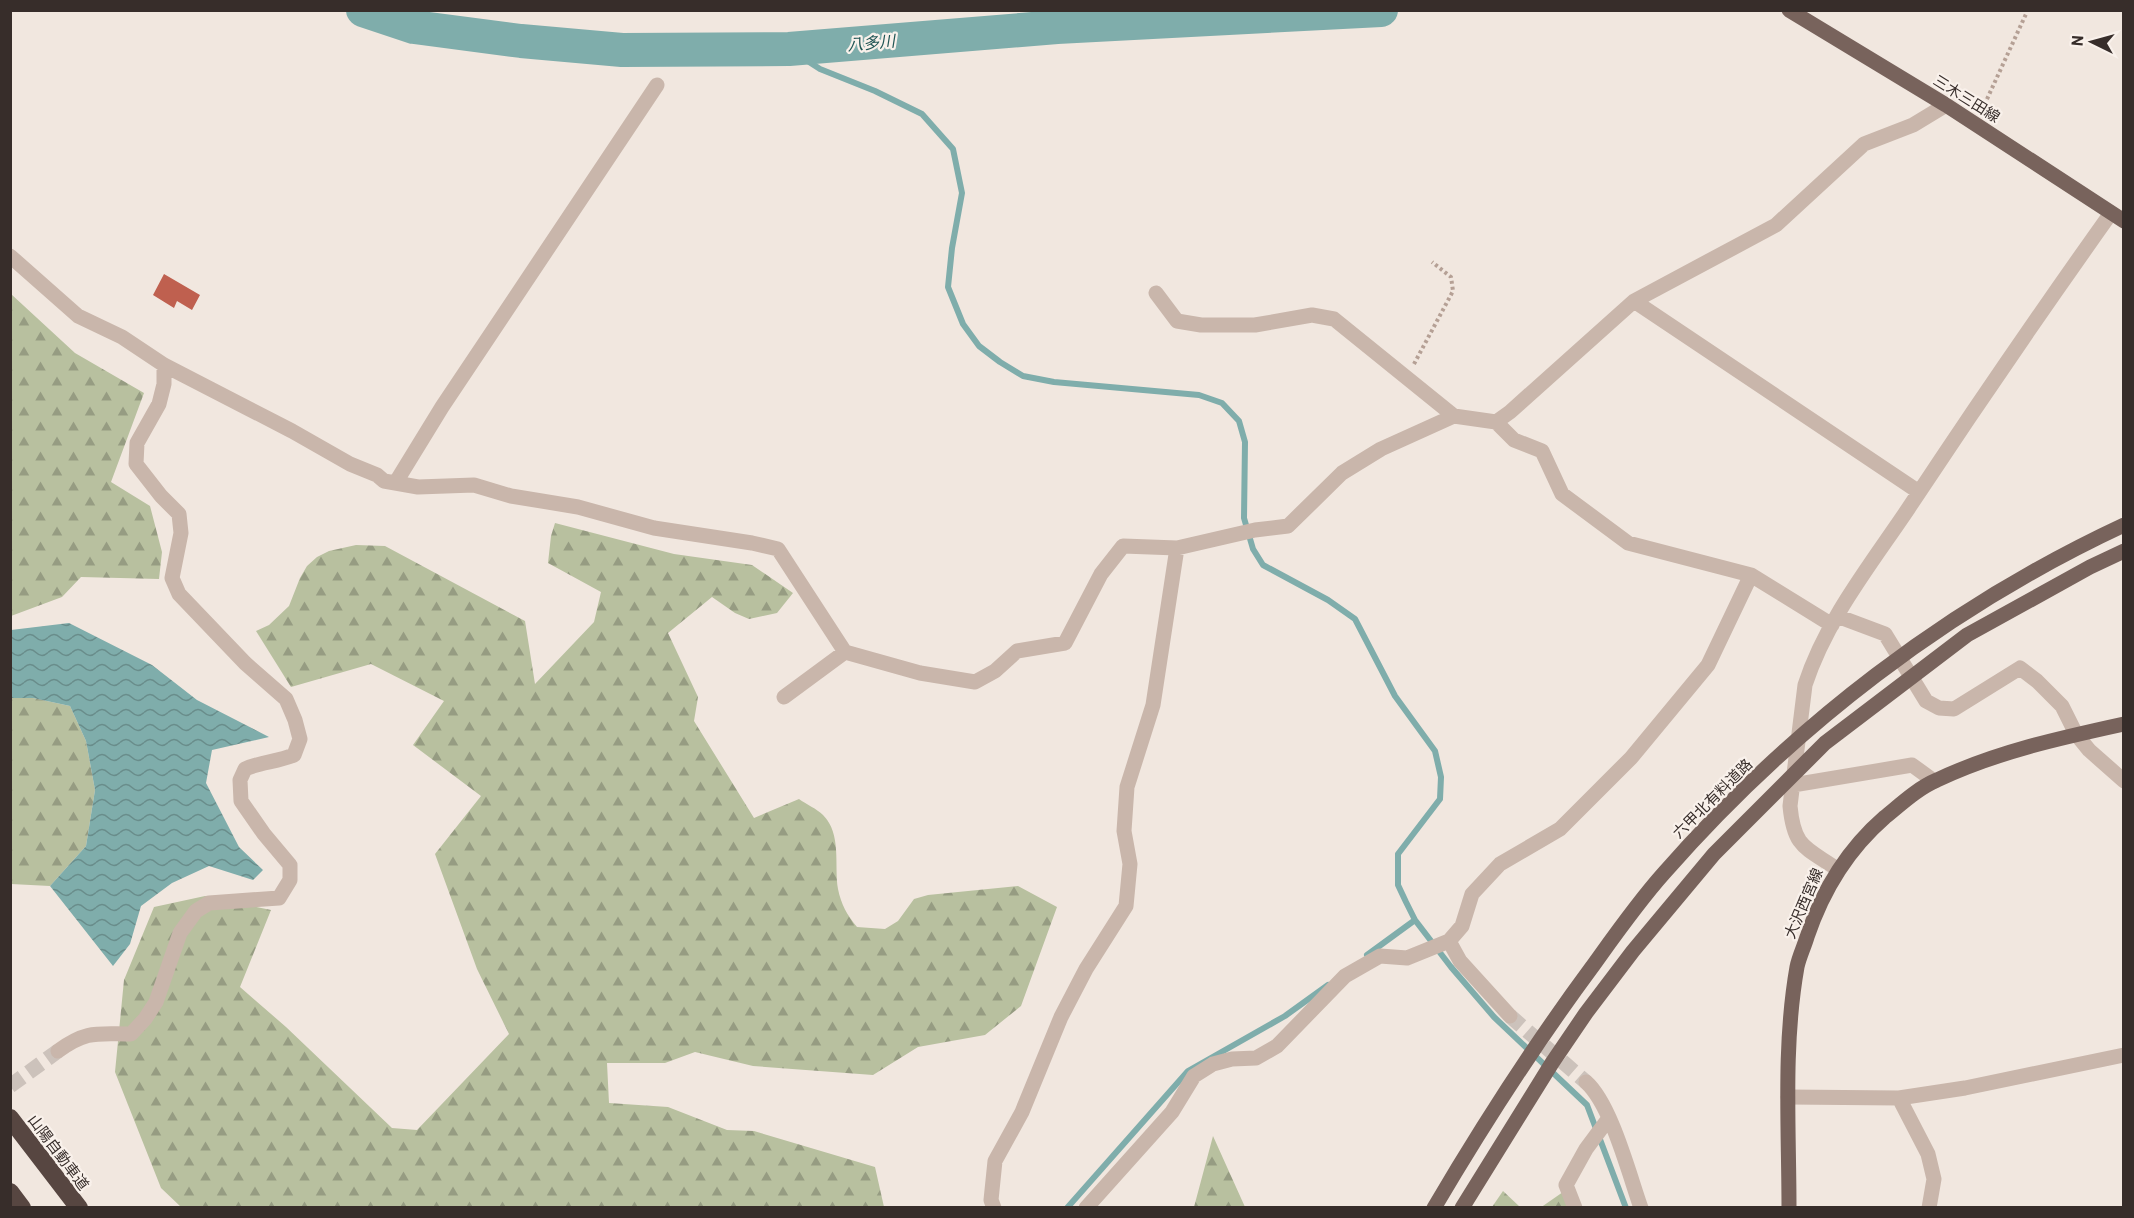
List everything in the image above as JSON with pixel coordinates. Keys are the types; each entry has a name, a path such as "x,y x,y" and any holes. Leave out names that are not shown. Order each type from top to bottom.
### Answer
{"highway":[{"name":"山陽自動車道","path":"10,1118 79,1208"},
{"path":"10,1192 22,1208"}],"main road":[{"name":"三木三田線","path":"1789,10 1946,105 2117,217"},
{"name":"六甲北有料道路","path":"1434,1208 1539,1042 1612,939 1663,874 1721,812 1816,721 1915,646 1975,605 2082,544 2124,525"},
{"path":"1462,1208 1552,1063 1586,1013 1682,889 1825,743 1967,635 2090,567 2124,551"},
{"name":"大沢西宮線","path":"1789,1208 1790,1026 1797,965 1815,915 1838,869 1871,830 1905,801 1934,781 1985,759 2076,734 2124,724"}],"street":[{"path":"396,482 442,407 657,85"},
{"path":"1496,422 1635,301 1776,225 1864,144 1913,126 1946,105"},
{"path":"1838,869 1799,842 1792,825 1793,785 1806,685 1812,665 1834,621 2015,348 2117,217"},
{"path":"10,256 78,316 122,337 164,365 292,431 350,464 377,475 384,481 418,487 474,485 512,496 578,507 654,528 778,549 845,652 920,673 975,682 995,671 1017,651 1065,643 1101,574 1123,546 1177,548 1255,530 1288,526 1342,473 1397,441 1454,416"},
{"path":"1155,293 1177,321 1202,325 1255,325 1312,315 1334,319 1454,416 1496,422 1514,440 1542,451 1562,494 1628,543 1751,575 1834,621 1885,634 1926,701 1939,708 1954,709 2020,668 2062,706 2076,734 2089,750 2124,781"},
{"path":"1635,301 1919,492"},
{"path":"58,1051 76,1038 92,1034 131,1034 156,1002 180,933 196,911 209,903 279,898 290,880 290,865 241,801 240,780 245,769 255,764 277,762 294,755 300,739 295,720 286,699 238,655 179,594 172,578 181,533 179,514 161,496 136,464 137,443 159,404 164,384 164,365"},
{"path":"994,1208 991,1200 995,1161 1022,1112 1061,1017 1086,969 1126,906 1130,864 1124,831 1128,787 1153,705 1177,548"},
{"path":"1086,1208 1172,1113 1194,1076 1214,1064 1232,1059 1256,1058 1277,1047 1345,976 1380,956 1407,958 1448,942 1462,926 1472,894 1500,864 1560,829 1631,758 1708,665 1751,575"},
{"path":"784,697 845,652"},
{"path":"1793,785 1912,765 1934,781"},
{"path":"1448,942 1460,961 1510,1017"},
{"path":"1788,1097 1899,1098 1965,1088 2124,1055"},
{"path":"1586,1082 1595,1090 1641,1208"},
{"path":"1899,1098 1928,1154 1934,1179 1929,1208"},
{"path":"1575,1208 1566,1185 1589,1145 1607,1120"}],"path":[{"path":"1976,125 2026,14"},
{"path":"1407,378 1453,291 1451,277 1432,262"}],"green space":[{"path":"11,294 75,353 144,393 111,482 150,506 162,552 159,579 81,577 62,597 11,616"},
{"path":"555,523 674,554 752,565 793,593 777,613 749,619 735,613 712,597 668,633 698,697 694,721 754,818 799,799 823,815 833,831 835,840 839,894 845,909 857,927 885,929 898,921 914,899 928,895 1018,886 1057,907 1021,1006 985,1035 918,1047 873,1075 753,1066 695,1052 665,1063 607,1063 609,1103 668,1107 727,1130 754,1131 875,1167 884,1207 181,1207 161,1188 115,1072 124,980 154,907 205,896 271,910 240,987 286,1027 392,1128 417,1130 509,1034 477,969 435,854 481,796 413,745 444,701 371,664 291,687 256,631 269,625 289,606 300,578 307,566 317,557 329,551 356,545 385,546 525,621 535,684 594,622 601,592 548,563"},
{"path":"11,698 33,698 70,706 86,741 95,790 86,846 50,886 11,884"},
{"path":"1213,1136 1245,1207 1194,1207"},
{"path":"1503,1191 1520,1207 1492,1207"},
{"path":"1563,1192 1569,1208 1540,1208"}],"water":[{"path":"69,623 152,665 197,700 269,737 212,750 206,783 239,847 263,870 253,880 209,866 172,883 141,906 130,944 113,966 50,886 86,846 95,790 86,741 70,706 33,698 11,698 11,630"}],"building":[{"path":"164,274 200,295 192,310 177,301 174,308 153,295"}],"waterway":[{"name":"八多川","path":"363,10 414,27 521,41 622,50 789,49 1057,27 1381,10"},
{"path":"789,49 820,69 875,91 922,114 953,149 962,193 948,287 963,324 979,346 1023,376 1054,382 1199,395 1222,403 1239,421 1245,442 1244,518 1253,549 1263,565 1328,600 1355,619 1395,696 1435,751 1441,777 1440,799 1398,854 1398,885 1406,902 1415,920 1494,1017 1587,1105 1626,1208"},
{"path":"1367,955 1415,920"},
{"path":"1067,1208 1188,1071 1285,1016 1328,985"}],"tunnel":[{"path":"1510,1016 1586,1082"},
{"path":"10,1086 58,1051"}]}
